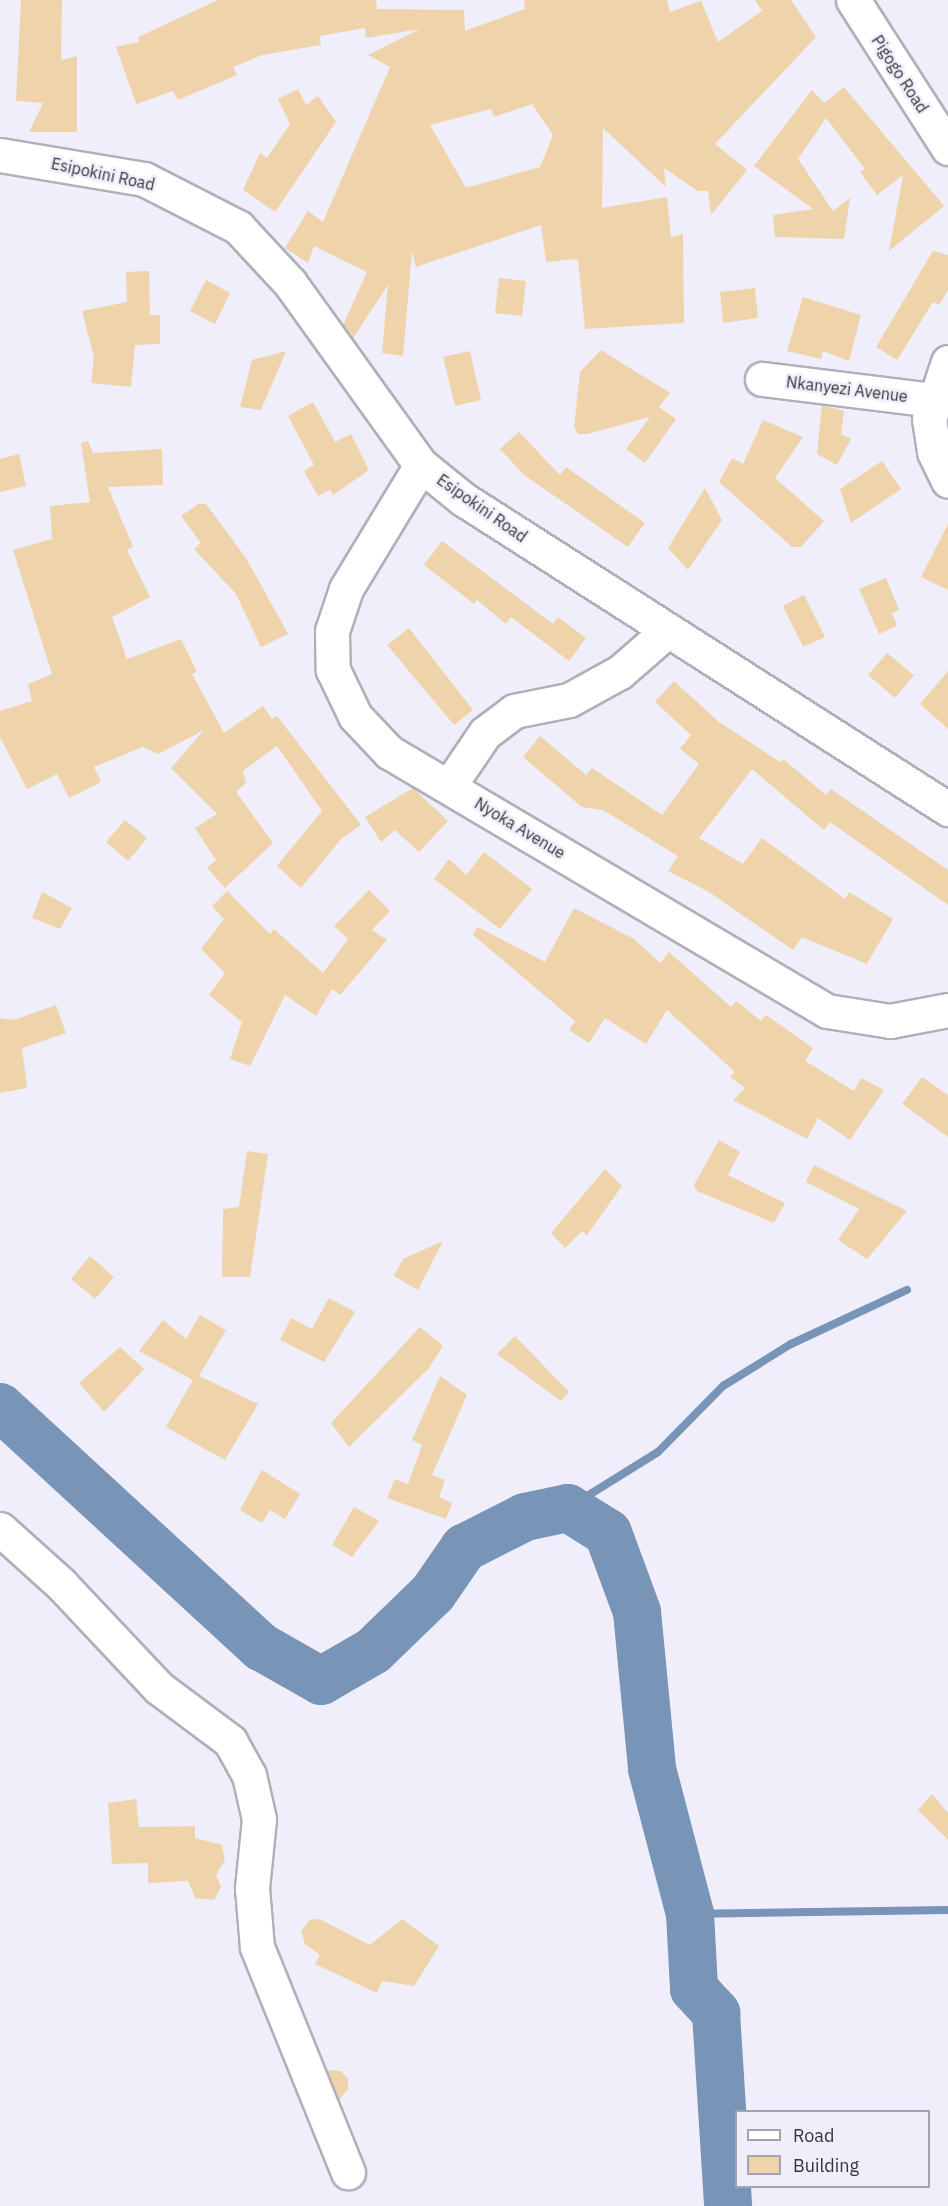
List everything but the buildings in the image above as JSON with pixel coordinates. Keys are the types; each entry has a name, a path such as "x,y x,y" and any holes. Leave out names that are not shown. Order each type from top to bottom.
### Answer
{"street":[{"name":"Pigogo Road","path":"853,0 948,148"},
{"name":"Esipokini Road","path":"0,155 144,179 238,227 290,283 421,465 463,499 948,809"},
{"name":"Nkanyezi Avenue","path":"948,362 932,400 934,452 948,481"},
{"name":"Nkanyezi Avenue","path":"762,379 932,400"},
{"name":"Nyoka Avenue","path":"421,465 346,589 331,653 333,670 355,716 389,752 827,1011 890,1021 948,1010"},
{"path":"449,786 485,733 514,711 569,700 620,672 667,631"},
{"path":"0,1529 61,1584 159,1688 230,1741 249,1775 259,1819 252,1888 257,1947 348,2172"}],"waterway":[{"path":"568,1508 658,1452 723,1386 791,1344 907,1290"},
{"path":"0,1407 261,1647 321,1681 373,1651 433,1593 464,1548 525,1517 568,1508 608,1533 637,1612 652,1769 690,1914 694,1989 716,2013 728,2206"},
{"path":"690,1914 948,1910"}]}
